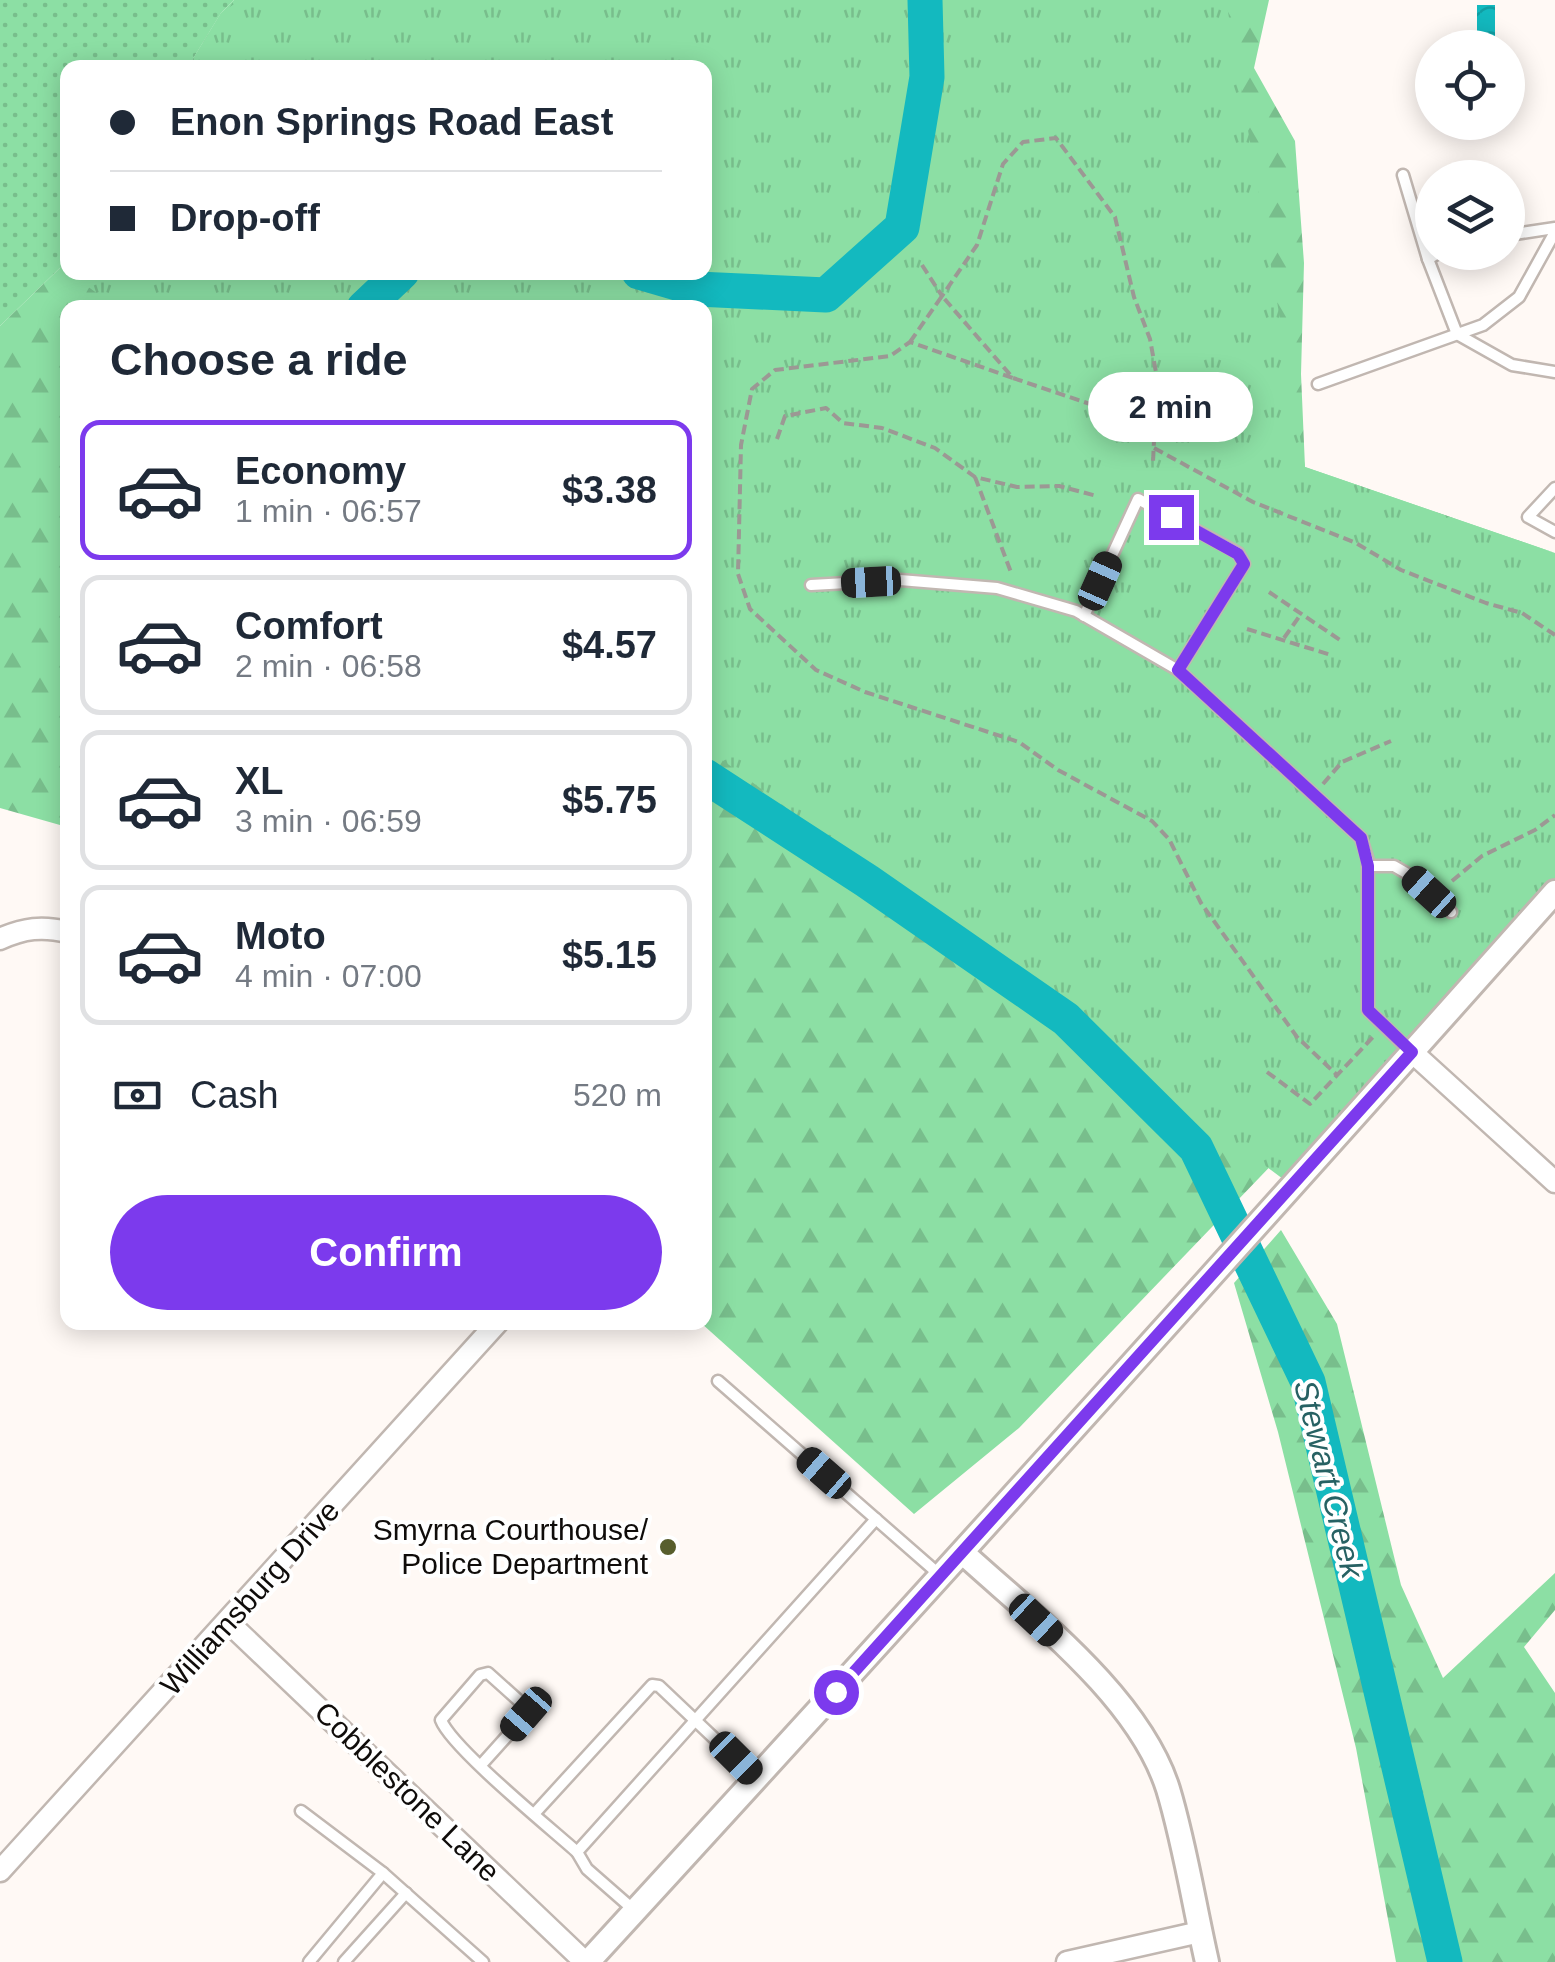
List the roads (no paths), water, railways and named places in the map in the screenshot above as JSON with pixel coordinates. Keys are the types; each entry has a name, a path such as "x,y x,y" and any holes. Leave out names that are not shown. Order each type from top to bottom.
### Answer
{"street":[{"path":"587,1962 963,1553 1555,892"},
{"path":"0,940 22,930 60,931"},
{"path":"1412,1052 1555,1182"},
{"name":"Williamsburg Drive","path":"0,1871 491,1330"},
{"path":"963,1553 1084,1665 1130,1716 1167,1786 1207,1962"},
{"name":"Cobblestone Lane","path":"228,1622 587,1962"},
{"path":"1067,1962 1200,1932"}],"lane":[{"path":"1403,175 1415,215"},
{"path":"1525,233 1555,230"},
{"path":"1318,384 1482,325 1519,297 1555,230"},
{"path":"1432,270 1457,334 1512,365 1555,372"},
{"path":"1555,488 1528,517 1555,532"},
{"path":"1084,616 1138,499 1238,554 1244,564 1178,670"},
{"path":"811,585 900,580 997,588 1084,616 1178,670 1361,838 1368,866 1368,1010 1412,1052"},
{"path":"1368,866 1394,866 1406,872 1451,912"},
{"path":"718,1381 942,1576"},
{"path":"577,1852 876,1519"},
{"path":"482,1766 526,1714 526,1708 488,1674 480,1675 440,1720 445,1732 534,1814 577,1852 587,1870 635,1911"},
{"path":"534,1814 652,1685 659,1686 757,1778"},
{"path":"301,1811 383,1873 483,1962"},
{"path":"309,1962 383,1873"},
{"path":"344,1962 406,1894"}],"water":[{"path":"1477,5 1495,5 1495,30 1477,30"}],"waterway":[{"name":"Stewart Creek","path":"666,280 697,289 826,295 902,227 927,77 925,0"},
{"name":"Stewart Creek","path":"372,300 394,280"},
{"name":"Stewart Creek","path":"712,781 867,881 1066,1019 1196,1148 1308,1382 1445,1962"}],"place":[{"name":"Smyrna Courthouse/ Police Department","path":"668,1547"}]}
